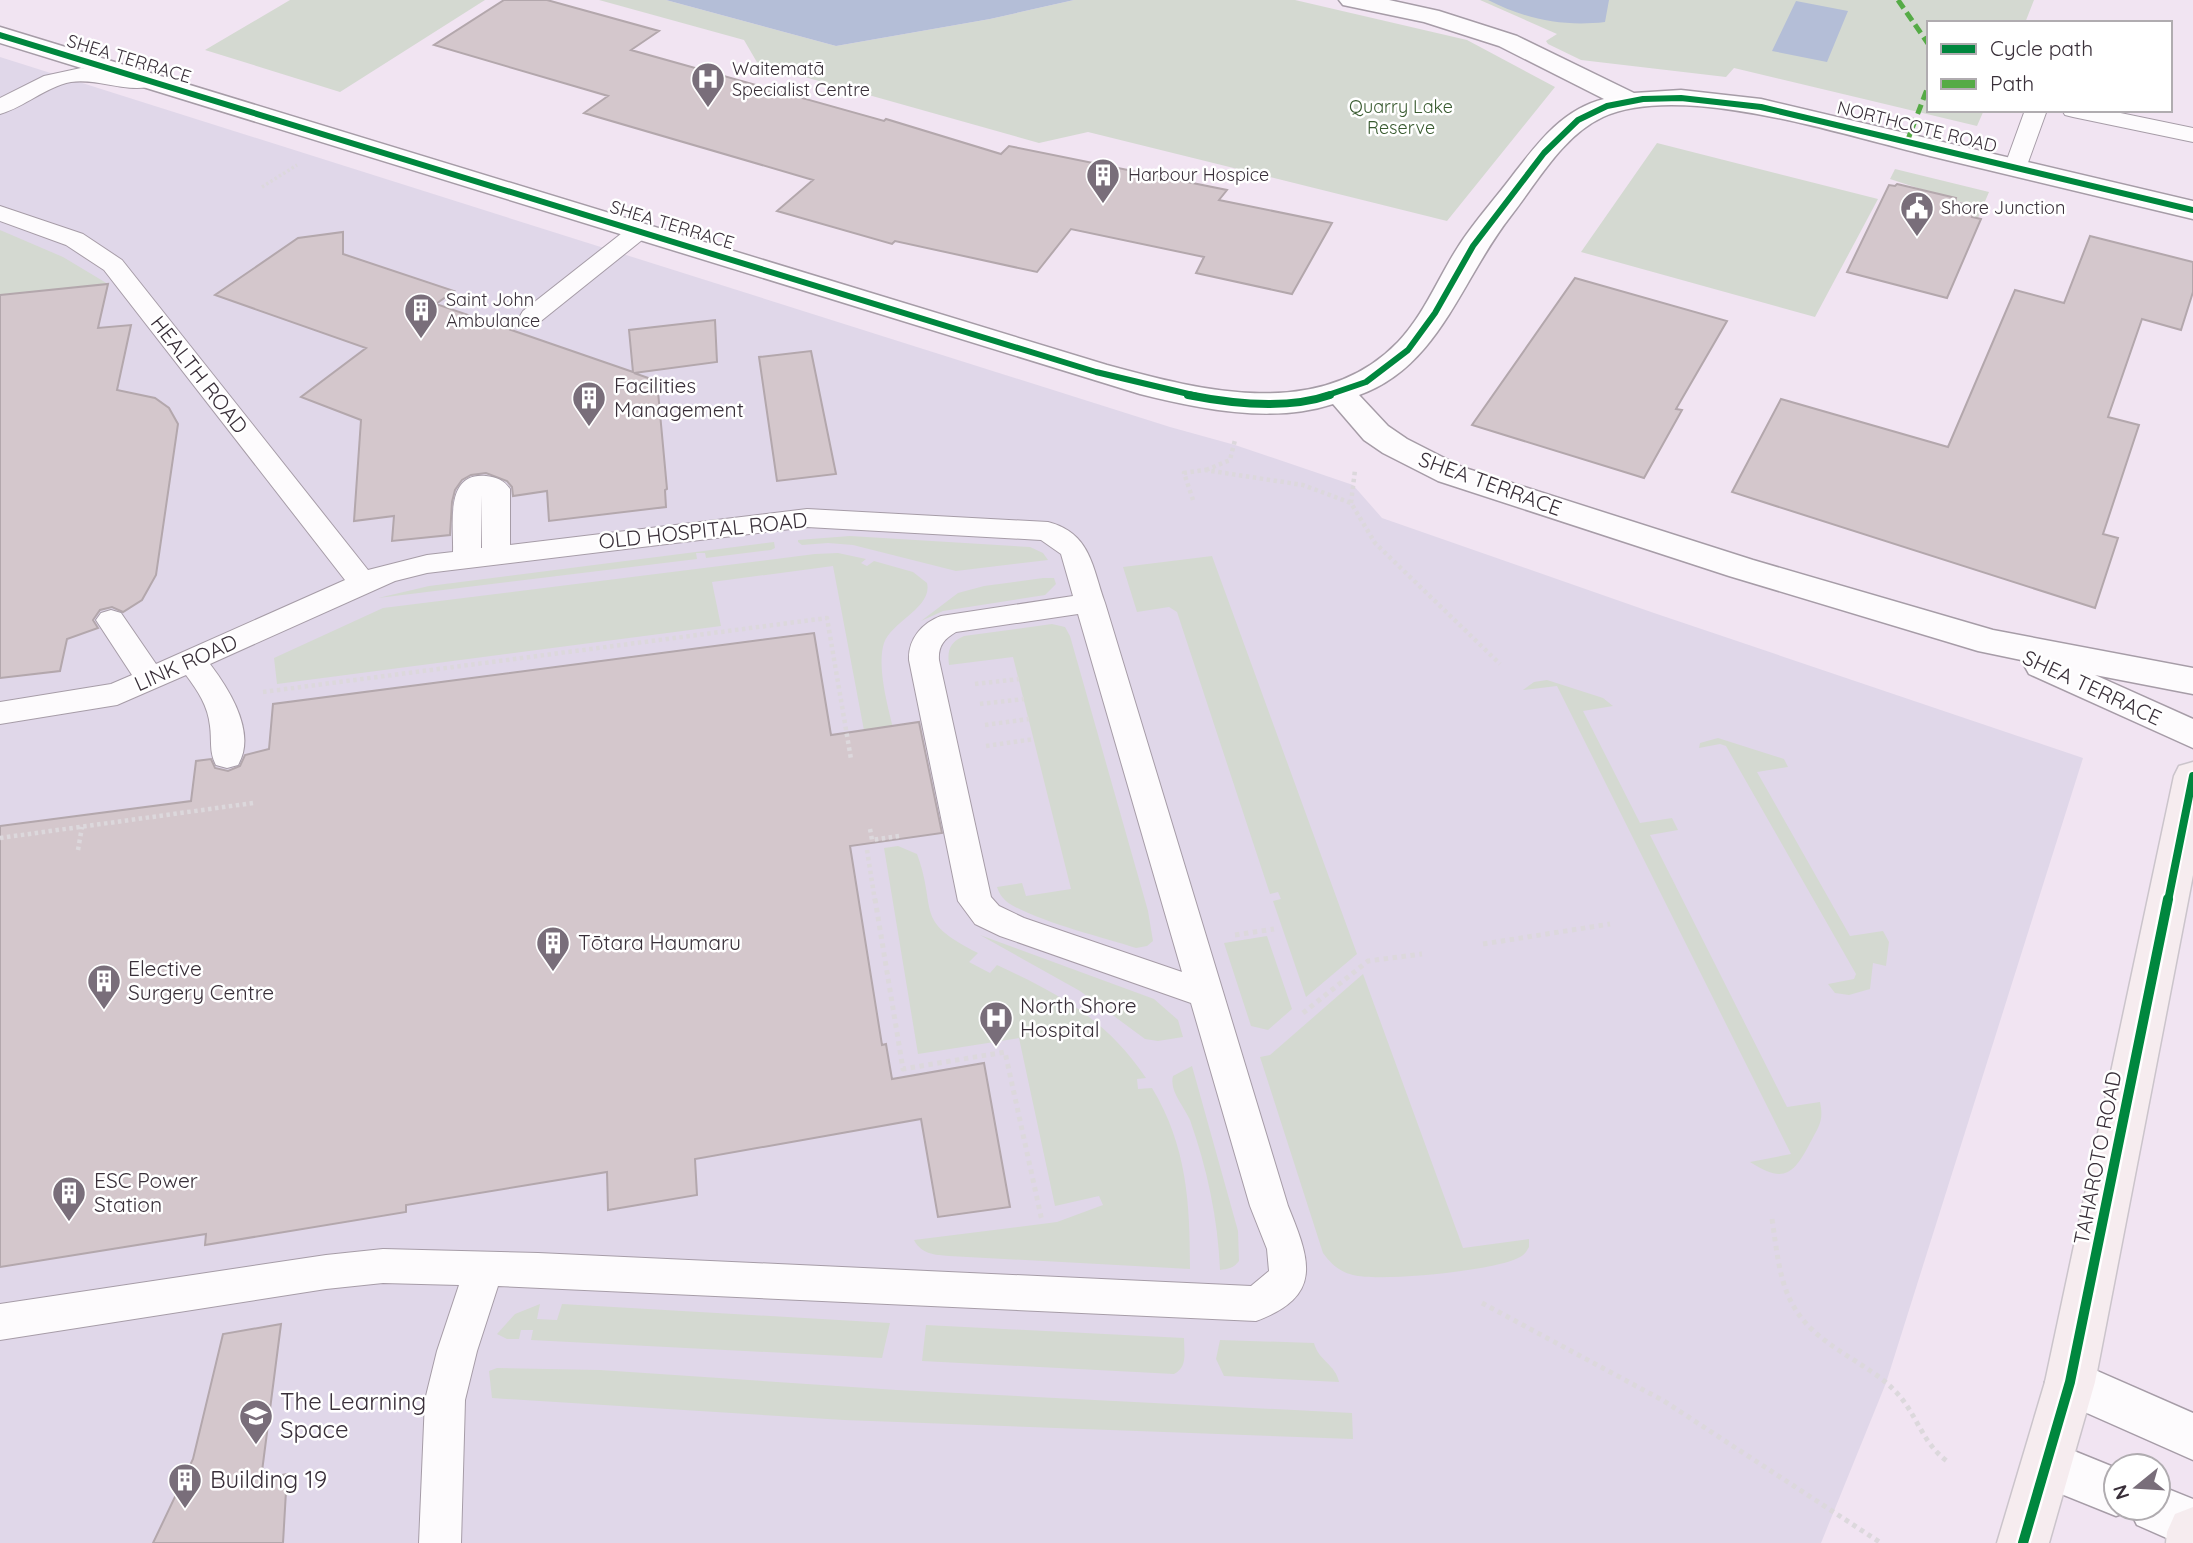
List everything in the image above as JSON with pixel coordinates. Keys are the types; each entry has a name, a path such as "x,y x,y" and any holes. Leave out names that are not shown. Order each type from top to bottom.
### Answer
{"main road":[{"name":"TAHAROTO ROAD","path":"2024,1543 2070,1382 2193,776"},
{"path":"2192,1543 2193,1532"}],"street":[{"name":"NORTHCOTE ROAD","path":"1352,0 1430,16 1508,41 1630,101 1683,99 1742,105 1820,119 2193,210"},
{"name":"SHEA TERRACE","path":"0,35 1148,385 1206,399 1239,403 1295,404 1340,393 1376,433 1395,446 1450,474 1753,572 1991,642 2193,681"},
{"path":"1340,393 1388,369 1409,349 1431,320 1474,246 1568,127 1594,110 1630,101"},
{"name":"SHEA TERRACE","path":"1991,642 2193,735"},
{"path":"2070,1382 2193,1437"},
{"path":"2047,1464 2102,1486"},
{"path":"2172,1515 2193,1524"}],"lane":[{"path":"0,92 68,57"},
{"path":"0,107 48,80 78,73 101,73 172,89"},
{"path":"0,123 57,92 78,86 100,83 172,89"},
{"path":"2015,168 2035,112"},
{"path":"2083,112 2193,135"},
{"name":"HEALTH ROAD","path":"0,213 78,241 92,248 113,265 363,583"},
{"path":"531,316 639,231"},
{"path":"467,559 468,494 479,485 489,485 496,489 496,555"},
{"name":"OLD HOSPITAL ROAD","path":"363,583 408,567 807,518 1048,531 1074,550 1090,603"},
{"name":"LINK ROAD","path":"0,713 117,694 363,583"},
{"path":"0,1322 354,1268 422,1266 1256,1304 1282,1288 1289,1277 1290,1263 1269,1206 1090,603 951,622 932,635 924,647 924,660 975,901 987,915 1012,927 1205,993"},
{"path":"110,620 151,680"},
{"path":"192,662 218,697 225,715 226,757"},
{"path":"440,1543 445,1400 454,1358 484,1268"}],"path":[{"path":"1193,500 1184,473 1205,470 1230,460 1234,450 1234,433"},
{"path":"1356,460 1351,503 1375,543 1500,664"},
{"path":"1205,470 1303,485 1351,503"},
{"path":"255,692 827,618 851,759"},
{"path":"0,838 253,803"},
{"path":"78,850 82,827"},
{"path":"870,829 872,840 899,836"},
{"path":"867,850 903,1069 1006,1052 1042,1220"},
{"path":"1483,944 1611,924"},
{"path":"1234,935 1274,929"},
{"path":"1303,1013 1368,961 1422,954"},
{"path":"1772,1219 1785,1293 1794,1308 1815,1333 1894,1390 1907,1405 1926,1445 1947,1461"},
{"path":"1482,1303 1664,1401 1881,1543"}],"shaded area":[{"name":"North Shore Hospital","path":"0,57 1170,427 1235,445 1353,485 1382,518 2083,758 1886,1383 1821,1543 0,1543"}],"green space":[{"path":"290,0 485,0 340,92 205,50"},
{"name":"Quarry Lake Reserve","path":"599,0 666,0 836,46 990,19 1074,0 1295,0 1467,40 1555,87 1447,221 1088,132 1039,143 758,64 744,40"},
{"path":"1480,0 2034,0 2026,21 1927,21 1927,112 1983,112 1977,126 1734,68 1726,77 1581,60 1548,44 1546,41 1557,34"},
{"path":"1657,143 1878,199 1815,317 1581,252"},
{"path":"1895,169 1989,192 1978,218 1972,217 1976,207 1890,179"},
{"path":"0,230 63,257 108,284 0,295"},
{"path":"850,536 1030,547 1043,553 1048,560 956,571 853,545 802,545 798,542"},
{"path":"774,542 775,548 771,550 706,558 705,553 696,553 697,559 378,598 429,586"},
{"path":"838,553 866,559 861,563 867,566 874,561 913,572 927,583 924,600 888,635 882,655 883,682 899,752 869,757 833,566 712,582 721,626 277,684 274,658 383,608"},
{"path":"1212,556 1357,954 1306,997 1273,901 1281,899 1278,892 1270,894 1177,612 1169,607 1137,612 1123,567"},
{"path":"1054,578 1056,584 1045,595 943,611 921,621 958,593 984,586"},
{"path":"1052,624 1065,627 1070,636 1148,911 1153,941 1147,946 1136,948 1037,917 1008,902 997,887 1022,883 1026,896 1071,889 1013,657 949,665 949,651 955,641 964,636"},
{"path":"1547,680 1603,698 1613,706 1583,711 1640,823 1672,818 1678,830 1650,835 1787,1107 1820,1102 1821,1119 1818,1128 1798,1163 1786,1173 1771,1173 1750,1162 1791,1154 1557,686 1523,690 1534,682"},
{"path":"1718,738 1784,759 1788,767 1757,772 1850,936 1883,931 1889,942 1886,966 1873,963 1870,989 1849,995 1835,993 1828,984 1854,979 1856,974 1726,746 1720,744 1699,748 1700,743"},
{"path":"898,846 917,854 935,922 957,942 978,953 969,962 990,973 997,965 1042,987 1080,1010 1114,1039 1146,1078 1137,1079 1138,1089 1152,1088 1173,1131 1179,1153 1187,1198 1190,1269 944,1256 929,1253 917,1245 914,1240 1057,1222 1103,1205 1099,1196 1055,1206 1019,1038 918,1054 884,848"},
{"path":"980,935 1154,999 1178,1020 1183,1037 1158,1041 1145,1039 1080,991"},
{"path":"1267,936 1292,1009 1268,1030 1251,1026 1224,943"},
{"path":"1363,974 1463,1248 1529,1239 1529,1247 1520,1257 1505,1263 1462,1271 1367,1277 1344,1272 1323,1253 1260,1057 1270,1055"},
{"path":"1192,1066 1238,1231 1239,1261 1233,1267 1223,1270 1220,1270 1211,1194 1202,1157 1190,1120 1172,1082 1173,1076"},
{"path":"540,1304 537,1319 557,1320 562,1304 890,1323 882,1358 531,1340 533,1330 521,1330 519,1339 507,1339 497,1334 515,1314"},
{"path":"926,1325 1184,1338 1184,1359 1174,1374 922,1361"},
{"path":"1220,1340 1314,1343 1339,1382 1224,1376 1216,1359"},
{"path":"497,1368 600,1370 897,1390 1352,1413 1353,1439 844,1420 492,1398 489,1371"}],"water":[{"path":"666,0 1074,0 990,19 836,46"},
{"path":"1488,0 1609,0 1605,22 1574,23 1530,17"},
{"path":"1796,1 1848,11 1827,62 1772,51"}],"building":[{"path":"504,0 547,0 659,31 631,50 884,121 886,119 1001,154 1009,146 1227,190 1219,200 1332,223 1292,294 1196,273 1204,257 1071,229 1037,272 895,241 892,244 777,211 813,180 584,113 608,96 434,45"},
{"name":"Shore Junction","path":"1897,184 1956,198 1955,202 1976,207 1972,217 1981,219 1947,298 1847,272 1889,185"},
{"path":"343,232 343,254 454,291 436,304 633,372 629,330 715,320 717,362 634,373 657,381 667,489 666,507 549,521 547,491 513,496 512,487 507,481 486,473 471,475 462,480 455,490 450,535 392,541 394,516 354,521 361,420 301,397 366,348 215,295 298,238"},
{"path":"2090,236 2193,262 2193,292 2181,330 2142,319 2108,417 2139,425 2103,534 2118,538 2095,608 1732,492 1781,399 1948,447 2015,290 2064,303"},
{"path":"1575,278 1727,321 1676,409 1682,410 1644,478 1472,425"},
{"path":"108,284 98,328 131,325 117,390 155,398 169,408 178,424 156,575 142,600 123,612 112,607 100,610 93,620 98,628 67,639 60,671 0,678 0,295"},
{"path":"811,351 836,474 777,481 759,357"},
{"name":"Tōtara Haumaru","path":"814,633 831,735 919,722 942,833 850,846 882,1045 886,1044 892,1079 984,1063 1010,1207 938,1217 921,1119 695,1159 697,1195 608,1210 607,1172 406,1205 406,1212 205,1245 206,1234 0,1267 0,826 191,801 196,761 211,759 215,768 228,771 240,766 245,755 269,749 273,704"},
{"path":"281,1324 261,1479 287,1474 283,1543 153,1543 193,1459 223,1334"}],"marked path":[{"path":"1898,0 1927,42"},
{"path":"1907,142 1927,89"}],"cycle path":[{"path":"0,35 1096,372 1208,399 1264,404 1318,399 1366,382 1408,350 1435,313 1473,246 1544,153 1578,120 1607,106 1643,99 1681,98 1761,107 2193,210"},
{"path":"2023,1543 2070,1382 2193,776"}],"place":[{"name":"Waitematā Specialist Centre","path":"708,109"},
{"name":"Harbour Hospice","path":"1103,205"},
{"name":"Shore Junction","path":"1917,238"},
{"name":"Saint John Ambulance","path":"421,340"},
{"name":"Facilities Management","path":"589,428"},
{"name":"Tōtara Haumaru","path":"553,973"},
{"name":"Elective Surgery Centre","path":"104,1011"},
{"name":"North Shore Hospital","path":"996,1048"},
{"name":"ESC Power Station","path":"69,1223"},
{"name":"The Learning Space","path":"256,1446"},
{"name":"Building 19","path":"185,1510"}]}
